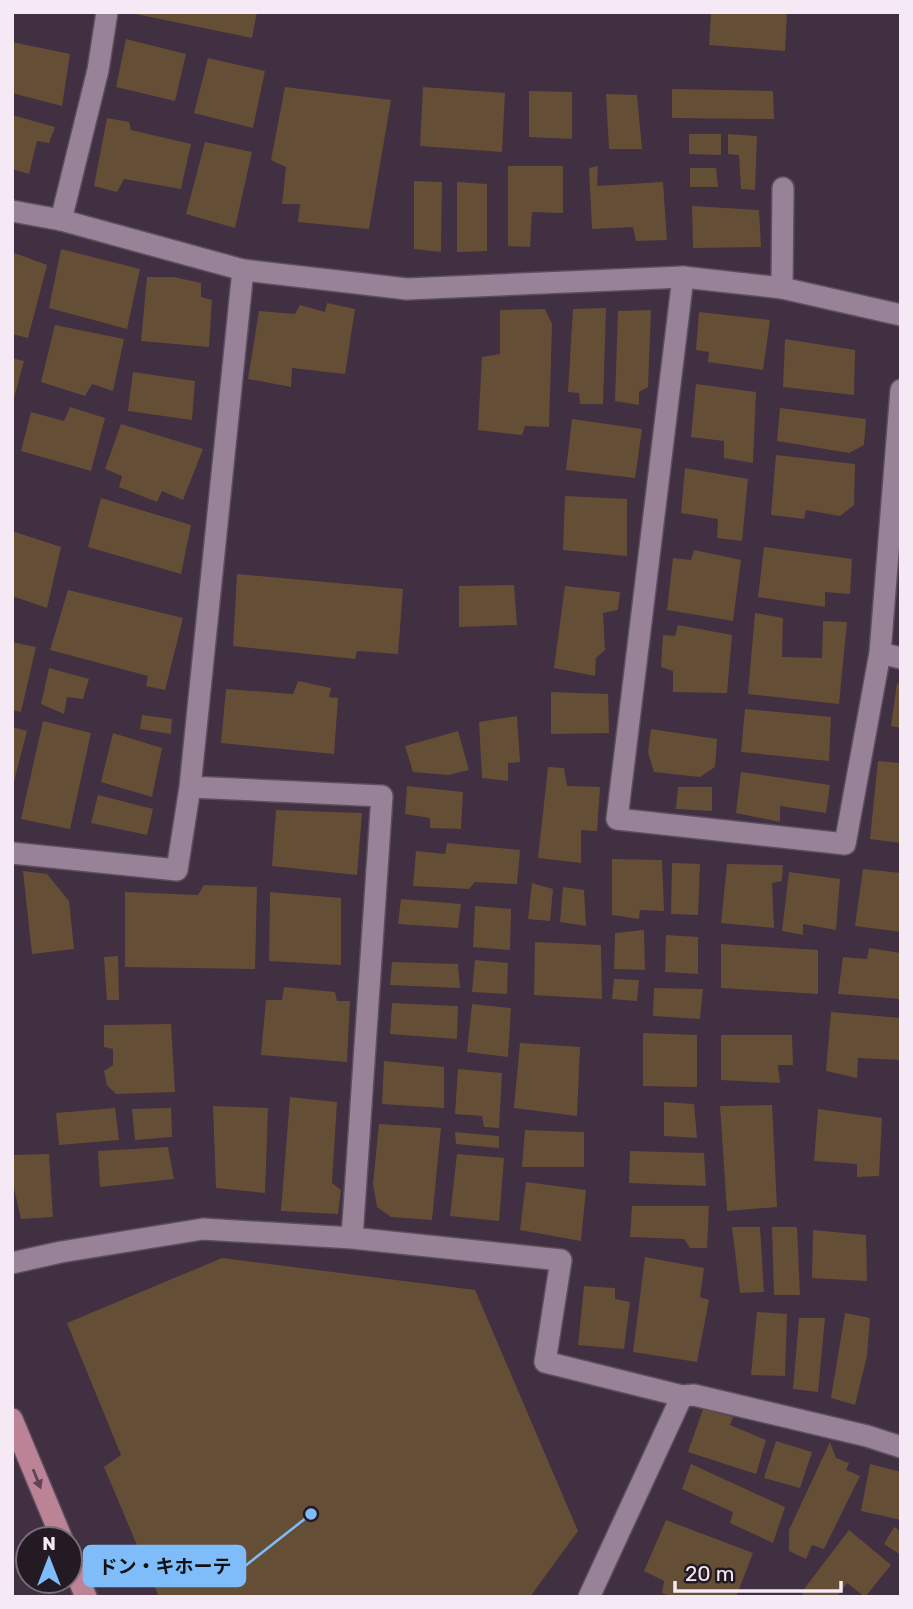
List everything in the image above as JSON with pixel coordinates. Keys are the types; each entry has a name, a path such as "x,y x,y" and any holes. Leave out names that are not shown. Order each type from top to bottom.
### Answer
{"main road":[{"path":"12,1419 56,1525"}],"street":[{"path":"61,220 97,70 107,12"},
{"path":"782,288 783,188"},
{"path":"12,211 61,220 243,270 407,289 683,277 782,288 901,315"},
{"path":"12,853 177,870 190,787 243,270"},
{"path":"683,277 617,819 845,844 890,655 901,390"},
{"path":"190,787 382,796 352,1238"},
{"path":"12,1263 61,1252 203,1229 352,1238 561,1260 545,1362 682,1396 694,1395 867,1436 901,1447"},
{"path":"589,1597 682,1396"}],"building":[{"path":"131,12 257,12 252,38"},
{"path":"711,12 787,12 785,51 709,45"},
{"path":"126,39 186,54 175,101 116,87"},
{"path":"12,42 70,54 62,106 12,93"},
{"path":"208,58 265,71 253,128 194,113"},
{"path":"285,87 391,100 369,229 298,222 300,204 282,204 286,167 271,160"},
{"path":"423,87 505,93 502,152 420,146"},
{"path":"672,89 773,91 774,119 672,118"},
{"path":"529,91 572,92 572,139 529,137"},
{"path":"606,94 637,95 642,149 609,149"},
{"path":"12,115 55,127 49,143 37,141 29,174 12,169"},
{"path":"107,118 129,122 131,130 191,144 181,189 124,179 117,192 94,186"},
{"path":"689,134 721,134 721,155 689,154"},
{"path":"728,134 757,136 755,190 741,189 739,155 728,154"},
{"path":"205,142 252,152 235,228 186,214"},
{"path":"508,166 563,166 563,213 532,212 530,247 508,246"},
{"path":"598,166 597,186 663,182 667,240 636,241 633,227 592,229 589,168"},
{"path":"690,168 716,168 718,187 690,187"},
{"path":"414,181 442,182 441,252 414,249"},
{"path":"457,182 487,184 487,251 457,252"},
{"path":"692,206 759,210 761,247 693,248"},
{"path":"61,249 140,269 127,329 49,308"},
{"path":"12,252 47,265 28,338 12,334"},
{"path":"147,277 174,277 201,283 201,297 212,300 209,347 141,341"},
{"path":"327,303 355,309 345,374 292,368 291,387 248,379 259,311 295,314 300,305 325,312"},
{"path":"606,308 603,404 580,404 579,393 568,392 573,309"},
{"path":"545,309 552,324 549,427 525,426 522,435 478,430 482,357 500,354 500,310"},
{"path":"651,310 648,387 639,392 639,405 615,401 618,311"},
{"path":"699,312 770,320 763,370 708,362 709,352 696,350"},
{"path":"55,325 124,339 113,391 92,384 85,396 41,382"},
{"path":"785,339 855,350 854,395 783,387"},
{"path":"12,358 24,361 13,402 12,401"},
{"path":"133,372 195,381 192,420 128,411"},
{"path":"696,384 756,392 753,463 724,458 724,441 691,437"},
{"path":"70,407 105,418 91,471 21,451 31,412 64,421"},
{"path":"780,408 866,419 864,445 849,453 777,441"},
{"path":"572,419 642,429 635,478 566,470"},
{"path":"121,424 203,449 183,500 162,491 157,502 119,487 122,476 105,469"},
{"path":"776,455 855,464 854,505 840,516 806,510 804,519 771,515"},
{"path":"685,468 748,479 742,541 717,538 718,519 681,513"},
{"path":"565,496 627,499 627,556 563,550"},
{"path":"101,498 191,525 181,574 88,547"},
{"path":"12,531 61,547 47,608 12,596"},
{"path":"764,547 852,559 850,594 825,592 825,607 758,597"},
{"path":"694,550 741,560 733,621 667,610 673,558 691,560"},
{"path":"237,574 403,589 398,654 357,651 355,659 233,646"},
{"path":"514,585 517,625 459,627 459,586"},
{"path":"565,586 620,592 618,610 603,613 605,650 596,658 595,676 554,668"},
{"path":"68,590 183,618 165,690 146,686 148,676 50,650"},
{"path":"755,613 783,618 782,657 822,658 823,621 847,622 839,704 748,694"},
{"path":"678,625 732,635 727,693 673,692 673,671 661,667 663,635 675,636"},
{"path":"12,642 36,647 21,712 12,710"},
{"path":"49,668 89,679 83,699 67,697 64,714 41,704"},
{"path":"298,681 331,688 329,697 338,698 334,754 221,743 226,689 293,694"},
{"path":"897,683 901,684 901,728 891,726"},
{"path":"551,692 608,694 609,733 551,734"},
{"path":"745,709 831,717 829,761 741,752"},
{"path":"142,715 172,719 171,734 140,729"},
{"path":"517,716 520,762 508,763 508,781 482,778 479,722"},
{"path":"43,721 91,733 70,829 21,819"},
{"path":"12,727 27,731 13,785 12,785"},
{"path":"651,729 717,739 715,767 700,777 654,772 648,752"},
{"path":"458,731 469,770 448,775 413,772 405,746"},
{"path":"113,733 162,748 152,797 101,782"},
{"path":"878,761 901,763 901,843 870,839"},
{"path":"548,767 564,768 567,786 600,787 597,831 581,830 581,863 538,858"},
{"path":"741,772 830,785 826,813 780,806 780,822 736,813"},
{"path":"407,786 463,792 461,829 430,828 430,818 405,814"},
{"path":"678,787 712,787 712,811 676,809"},
{"path":"98,795 153,809 147,835 91,823"},
{"path":"276,810 362,813 357,875 272,866"},
{"path":"447,843 520,850 517,884 475,882 469,889 413,886 416,851 445,854"},
{"path":"612,859 662,860 664,911 640,910 639,919 612,915"},
{"path":"672,863 700,864 698,915 671,914"},
{"path":"727,864 783,865 782,881 772,883 774,928 721,923"},
{"path":"863,869 901,873 901,932 855,926"},
{"path":"23,871 47,874 69,901 74,949 32,954"},
{"path":"789,872 840,879 836,930 803,924 803,935 782,931"},
{"path":"532,883 553,889 550,921 528,919"},
{"path":"204,885 257,887 255,969 125,967 125,892 198,895"},
{"path":"563,887 584,890 586,926 560,922"},
{"path":"270,892 341,898 341,965 269,961"},
{"path":"401,899 461,904 458,928 398,924"},
{"path":"475,906 511,909 510,950 473,947"},
{"path":"644,930 645,970 614,969 615,933"},
{"path":"666,935 698,937 698,974 665,972"},
{"path":"535,942 601,945 602,999 534,995"},
{"path":"721,944 818,950 818,994 721,988"},
{"path":"869,948 901,953 901,999 838,994 843,957 867,959"},
{"path":"118,956 119,1000 107,1000 104,957"},
{"path":"475,960 508,963 507,994 472,992"},
{"path":"392,962 458,964 460,988 390,985"},
{"path":"614,979 639,980 637,1001 612,999"},
{"path":"284,987 335,992 337,1001 350,1001 347,1062 261,1055 266,1000 282,1000"},
{"path":"654,988 703,989 700,1019 653,1016"},
{"path":"392,1003 458,1006 457,1039 390,1034"},
{"path":"472,1004 511,1008 508,1057 467,1052"},
{"path":"831,1012 901,1018 901,1060 858,1058 857,1078 826,1071"},
{"path":"171,1024 175,1092 116,1094 107,1085 104,1071 113,1065 113,1049 104,1047 104,1025"},
{"path":"643,1033 697,1035 697,1087 643,1086"},
{"path":"721,1035 792,1035 793,1065 778,1065 780,1083 721,1080"},
{"path":"520,1043 580,1047 577,1116 514,1108"},
{"path":"384,1061 444,1067 444,1108 382,1104"},
{"path":"458,1069 502,1073 499,1128 484,1127 482,1116 455,1114"},
{"path":"290,1097 337,1102 332,1183 341,1190 338,1214 281,1211"},
{"path":"664,1102 694,1104 697,1138 664,1136"},
{"path":"772,1105 777,1207 727,1211 720,1106"},
{"path":"213,1106 268,1108 265,1193 216,1188"},
{"path":"115,1108 119,1140 59,1145 56,1113"},
{"path":"171,1108 172,1137 135,1140 132,1109"},
{"path":"818,1109 882,1118 879,1176 857,1177 857,1164 814,1161"},
{"path":"379,1124 441,1128 432,1220 391,1217 377,1207 373,1184"},
{"path":"525,1130 584,1132 584,1167 522,1167"},
{"path":"455,1132 499,1136 499,1148 456,1144"},
{"path":"168,1147 174,1179 100,1187 98,1151"},
{"path":"630,1151 704,1153 706,1186 629,1183"},
{"path":"49,1154 53,1217 21,1219 12,1188 12,1155"},
{"path":"457,1154 504,1158 499,1221 450,1216"},
{"path":"526,1182 586,1190 581,1241 520,1230"},
{"path":"632,1206 709,1206 707,1248 690,1248 684,1239 630,1237"},
{"path":"732,1227 760,1227 764,1292 740,1293"},
{"path":"772,1227 797,1227 800,1295 774,1295"},
{"path":"813,1230 866,1235 867,1281 812,1278"},
{"path":"645,1257 704,1268 700,1297 709,1300 697,1362 633,1352"},
{"path":"222,1258 475,1290 578,1531 530,1597 159,1597 104,1467 121,1455 67,1323"},
{"path":"584,1286 615,1288 615,1299 630,1302 624,1349 578,1345"},
{"path":"757,1312 787,1314 785,1376 751,1375"},
{"path":"845,1313 870,1318 867,1356 855,1405 831,1398"},
{"path":"799,1318 825,1318 818,1392 793,1389"},
{"path":"703,1409 733,1417 730,1425 766,1440 756,1474 688,1452"},
{"path":"776,1441 812,1452 800,1488 764,1478"},
{"path":"830,1442 836,1458 849,1463 846,1470 860,1476 824,1549 812,1545 806,1559 789,1551 789,1530"},
{"path":"691,1464 785,1507 773,1543 730,1523 733,1512 682,1489"},
{"path":"870,1464 901,1472 901,1520 861,1511"},
{"path":"666,1520 753,1553 736,1597 674,1597 662,1593 664,1581 644,1571"},
{"path":"894,1527 901,1531 901,1555 884,1544"},
{"path":"849,1530 891,1565 865,1597 847,1583 837,1597 806,1597 801,1593"}],"place":[{"name":"ドン・キホーテ","path":"311,1514"}]}
